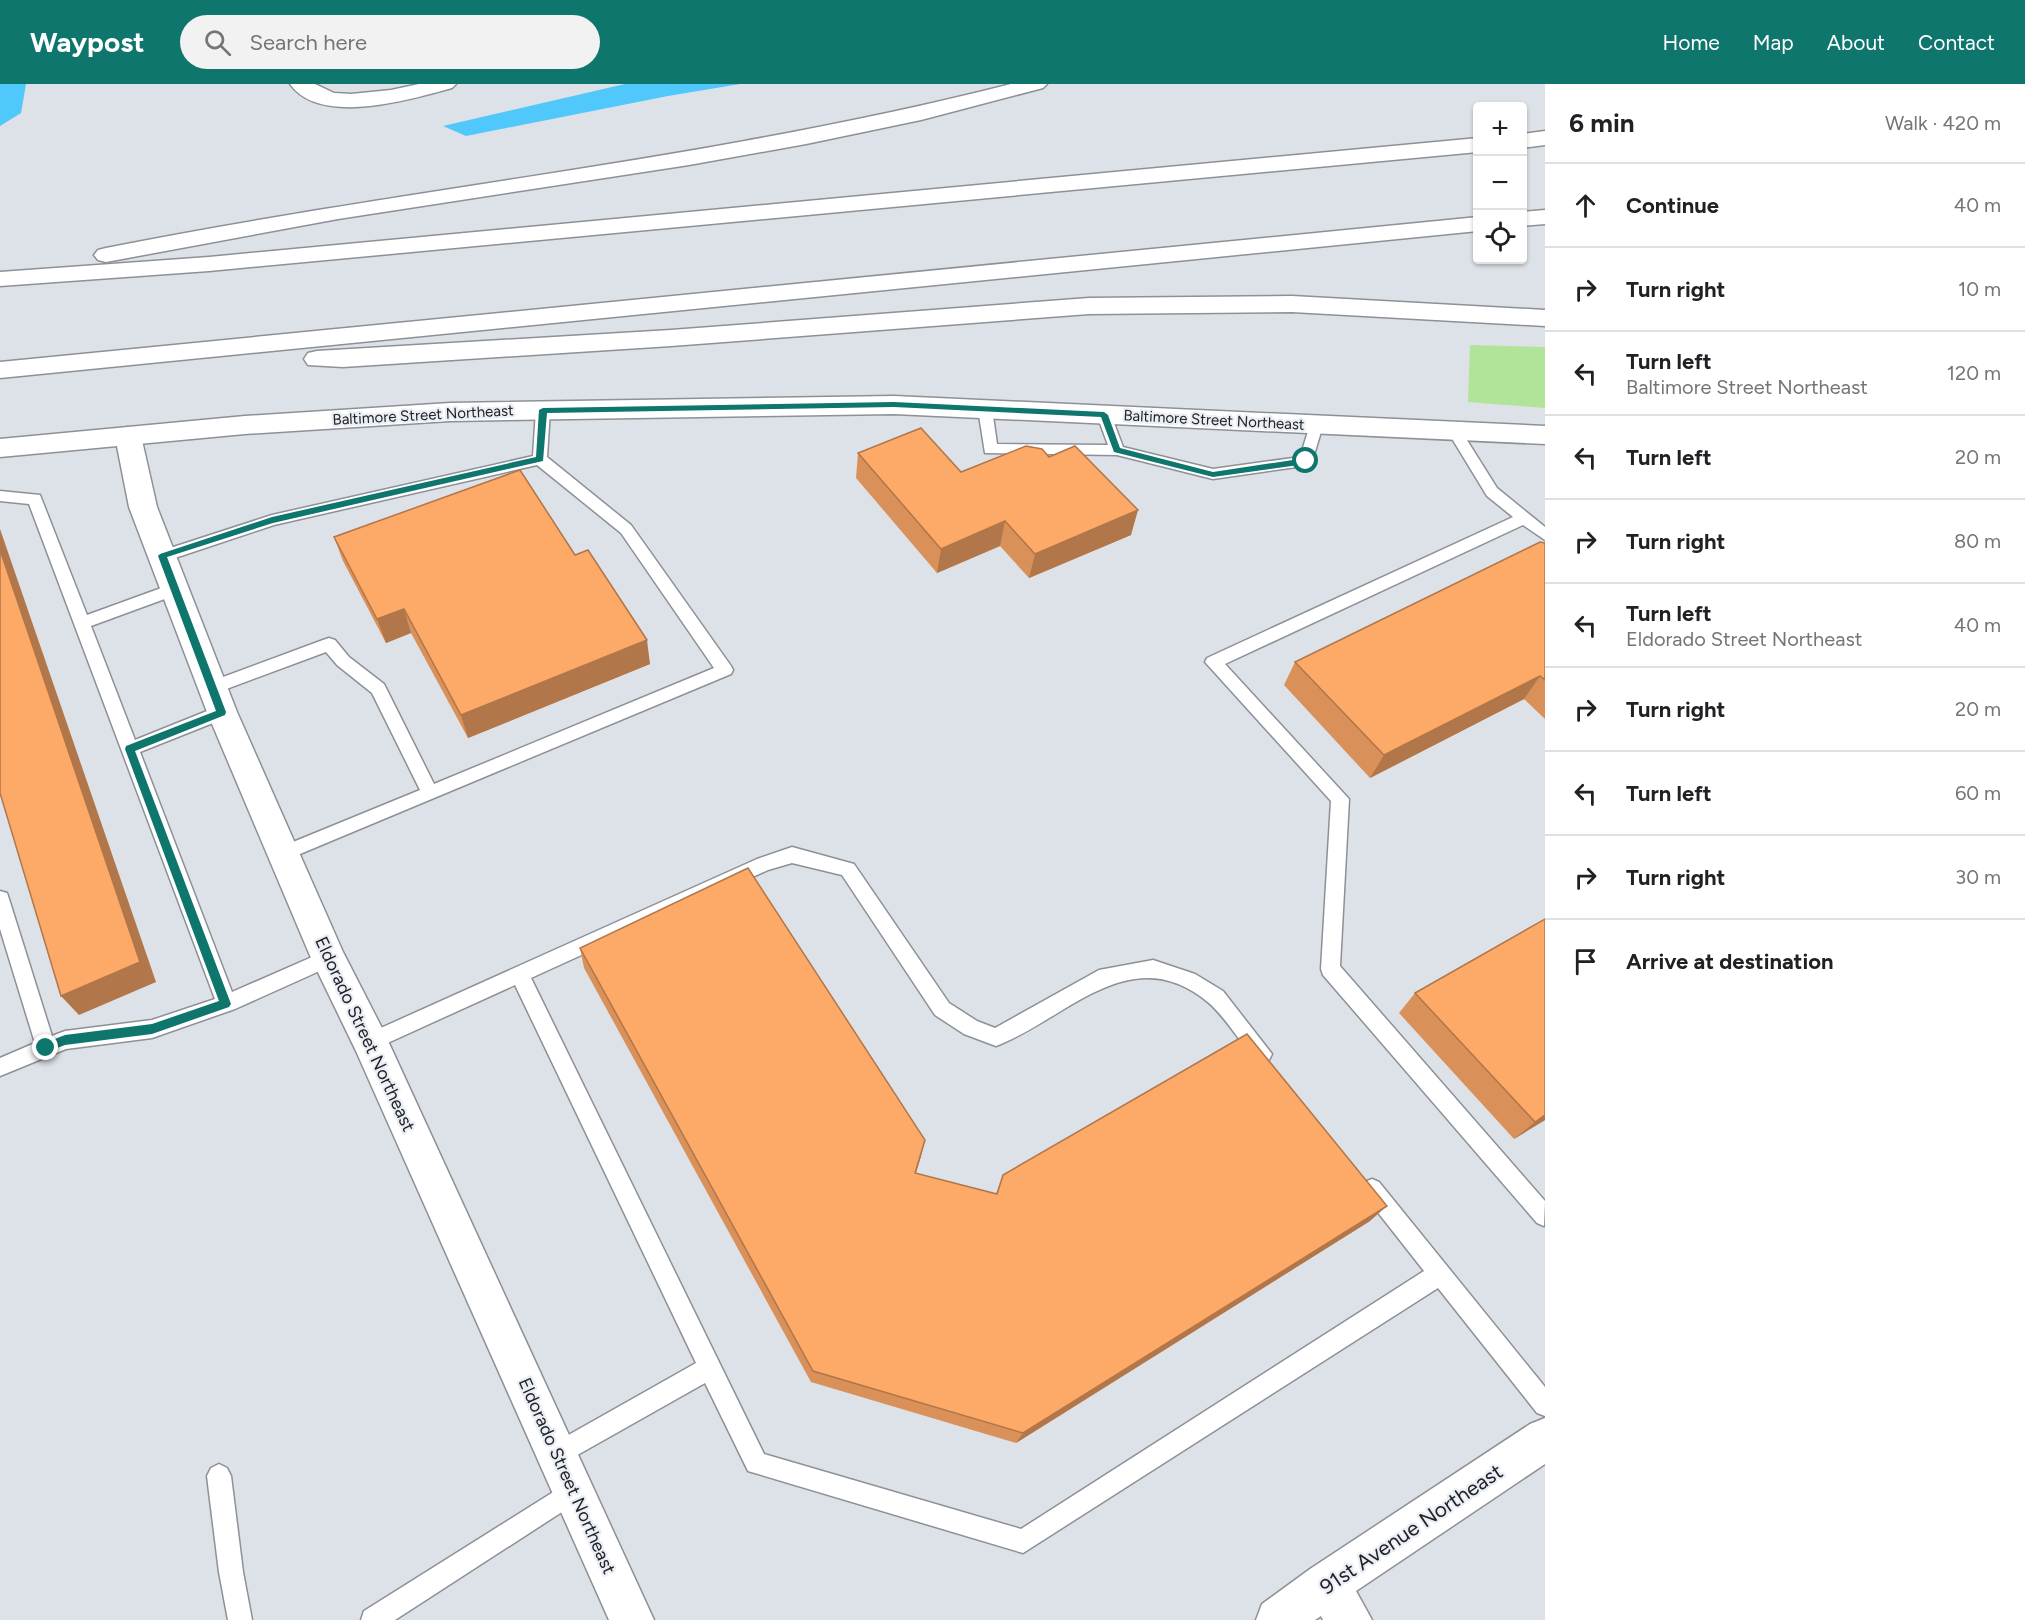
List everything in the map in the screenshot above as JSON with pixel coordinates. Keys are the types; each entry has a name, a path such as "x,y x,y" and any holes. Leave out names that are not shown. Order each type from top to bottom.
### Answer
{"main road":[{"path":"301,84 314,94 327,98 357,101 445,84"},
{"path":"595,173 707,140 960,84"},
{"path":"0,279 206,233 736,152 973,102 1036,84"},
{"path":"1527,140 1545,138"},
{"path":"0,279 209,264 1473,145"},
{"path":"1527,219 1545,217"},
{"path":"0,370 1473,224"},
{"path":"147,356 344,359 670,338 1089,306 1292,304 1545,318"},
{"name":"Baltimore Street Northeast","path":"0,448 245,424 438,412 894,405 1545,435"},
{"name":"Eldorado Street Northeast","path":"128,436 143,507 217,700 282,854 328,958 370,1042 632,1620"},
{"name":"91st Avenue Northeast","path":"1278,1620 1326,1585 1545,1439"},
{"path":"1326,1585 1350,1620"}],"lane":[{"path":"985,409 990,448 1117,450 1213,474 1306,461 1317,425"},
{"path":"540,459 543,410"},
{"path":"1104,415 1117,450"},
{"path":"1455,432 1492,492 1545,535"},
{"path":"163,556 272,520 540,459"},
{"path":"282,854 725,670 626,529 540,459"},
{"path":"0,496 35,499 226,1004"},
{"path":"1524,518 1214,662 1340,799 1330,969 1545,1216"},
{"path":"82,623 175,589"},
{"path":"130,749 217,700 329,644 343,661 378,689 430,793"},
{"path":"370,1042 743,871 792,855 848,869 942,1009 971,1028 996,1037 1106,976 1153,968 1188,980 1216,997 1276,1071"},
{"path":"0,899 46,1048"},
{"path":"0,1067 65,1040 152,1029 226,1004 328,958"},
{"path":"519,974 756,1463 1023,1541 1440,1274"},
{"path":"1358,1173 1545,1405"},
{"path":"557,1454 710,1368"},
{"path":"219,1476 231,1572 240,1620"},
{"path":"373,1620 574,1491"}],"green space":[{"path":"1470,345 1545,347 1545,408 1468,402"}],"water":[{"path":"0,84 26,84 21,113 0,126"},
{"path":"625,84 740,84 466,136 443,126"}],"building":[{"path":"921,428 961,472 1026,446 1042,449 1049,457 1075,446 1138,510 1035,554 1005,521 941,549 858,453"},
{"path":"520,470 575,555 588,550 647,640 461,715 404,609 377,619 334,537"},
{"path":"1540,542 1545,543 1545,680 1540,676 1384,755 1295,662"},
{"path":"0,550 140,962 61,996 0,793"},
{"path":"748,868 925,1140 915,1173 997,1194 1003,1175 1247,1034 1387,1206 1023,1433 813,1371 580,948"},
{"path":"1545,919 1545,1115 1535,1122 1415,993"}],"route":[{"path":"46,1048 65,1040 152,1029 226,1004 130,749 222,712 163,556 272,520 540,459 543,440 543,410 894,405 1104,415 1117,450 1213,474 1306,461"}]}
